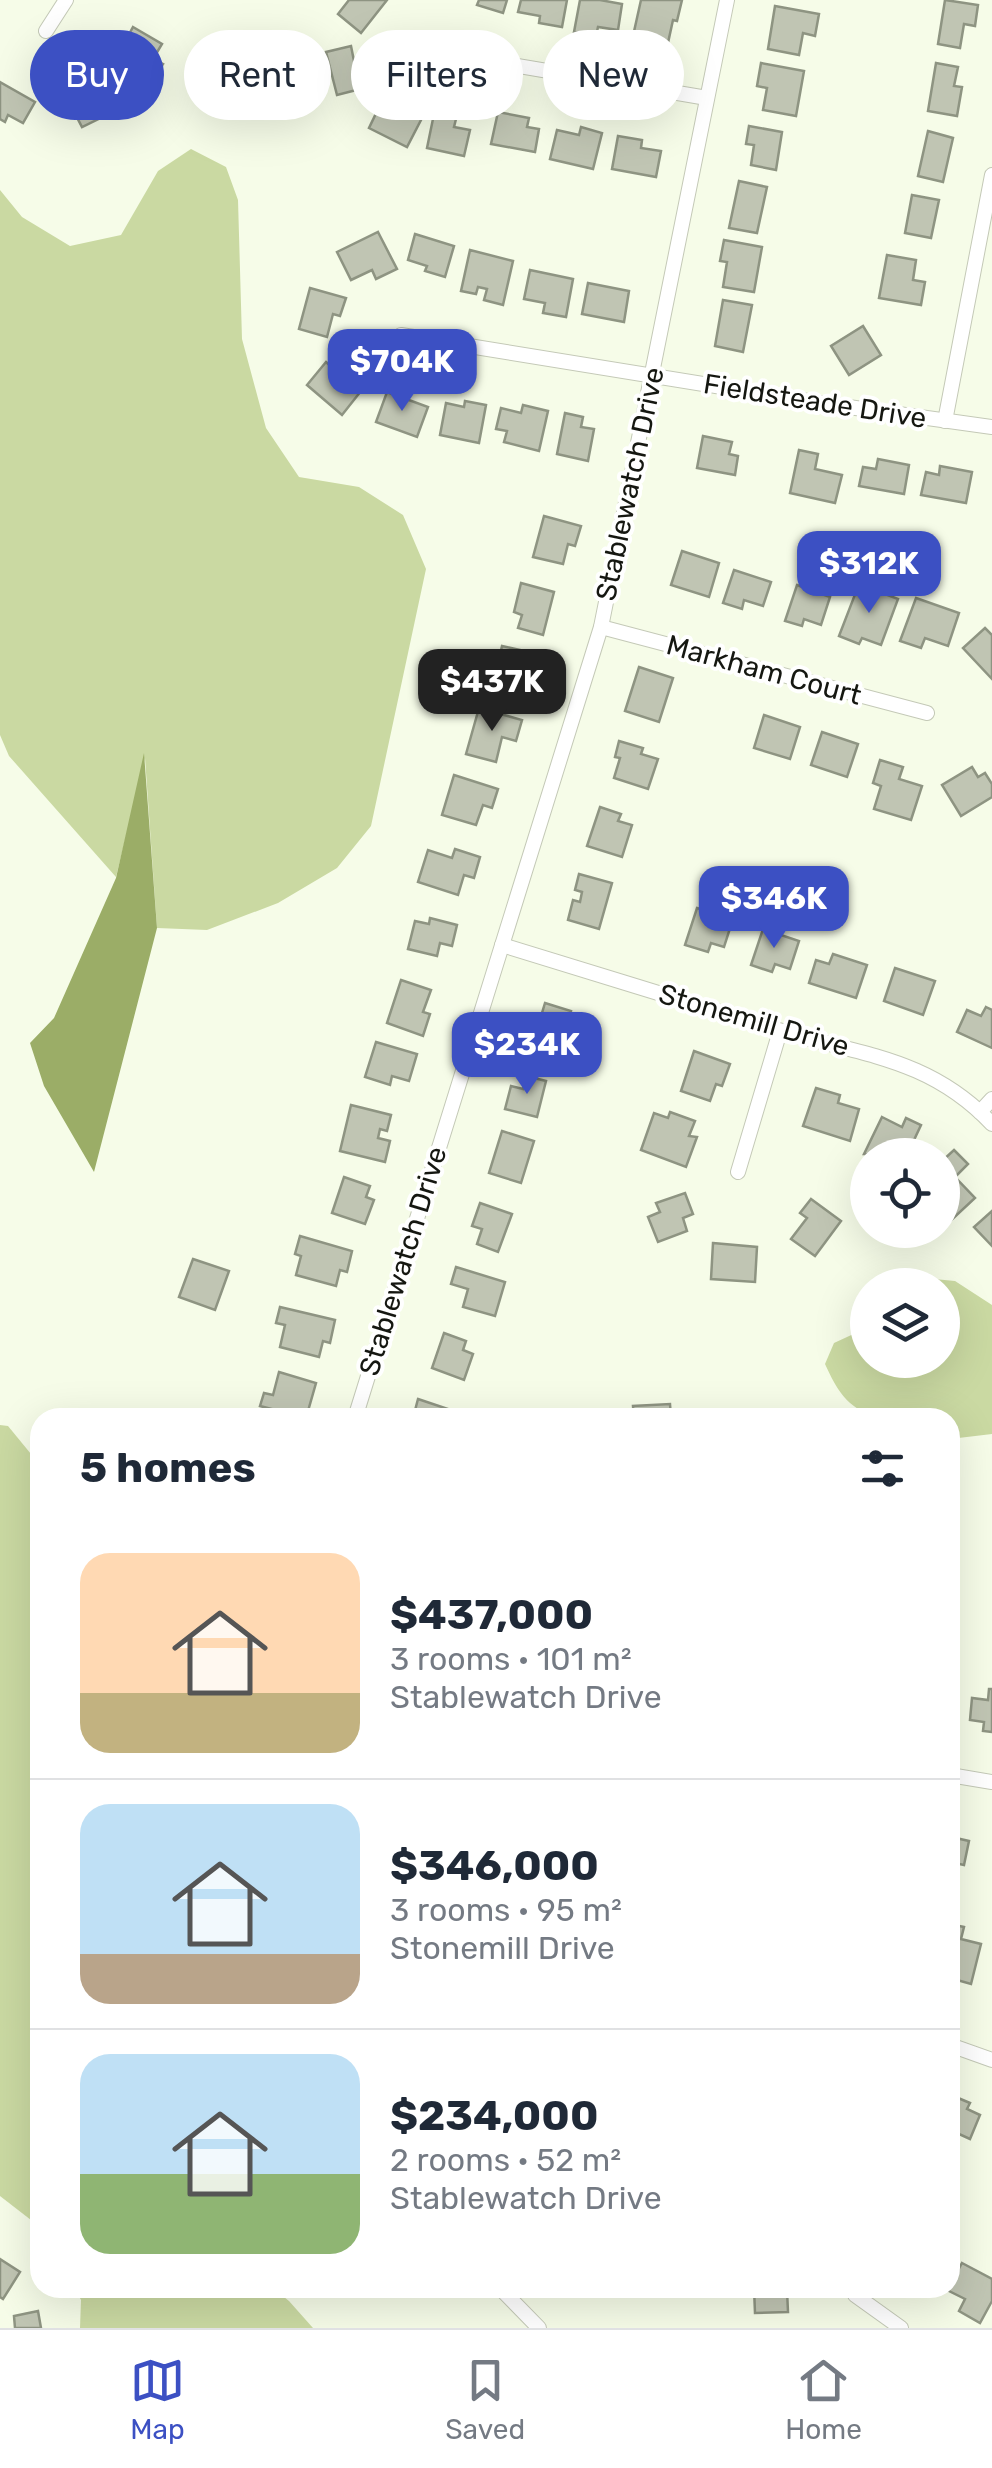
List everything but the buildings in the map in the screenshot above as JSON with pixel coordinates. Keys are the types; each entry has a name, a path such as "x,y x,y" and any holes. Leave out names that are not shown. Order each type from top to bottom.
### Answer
{"street":[{"path":"46,30 66,0"},
{"name":"Stablewatch Drive","path":"357,1408 601,626 727,0"},
{"path":"523,67 707,98"},
{"path":"946,420 992,174"},
{"name":"Fieldsteade Drive","path":"401,335 992,427"},
{"name":"Markham Court","path":"601,626 928,712"},
{"name":"Stonemill Drive","path":"502,944 780,1031 875,1054 922,1072 960,1094 992,1124"},
{"path":"738,1172 780,1031"},
{"path":"980,1112 992,1099"},
{"path":"960,1777 992,1782"},
{"path":"960,2049 992,2060"},
{"path":"510,2298 539,2328"},
{"path":"859,2298 901,2328"}],"shaded area":[{"path":"191,149 226,167 238,200 242,339 266,428 299,477 359,487 403,515 426,569 371,826 337,868 278,903 207,930 157,928 145,758 116,877 9,756 0,735 0,190 22,217 70,246 121,235 158,171"},
{"path":"144,753 157,928 94,1172 44,1086 30,1043 54,1018 116,878"},
{"path":"960,1284 992,1305 992,1434 960,1438 960,1408 858,1408 838,1390 825,1364 834,1343 850,1336 850,1378 960,1378"},
{"path":"0,1425 8,1426 30,1453 30,2219 0,2196"},
{"path":"285,2298 313,2328 80,2328 81,2300"}]}
